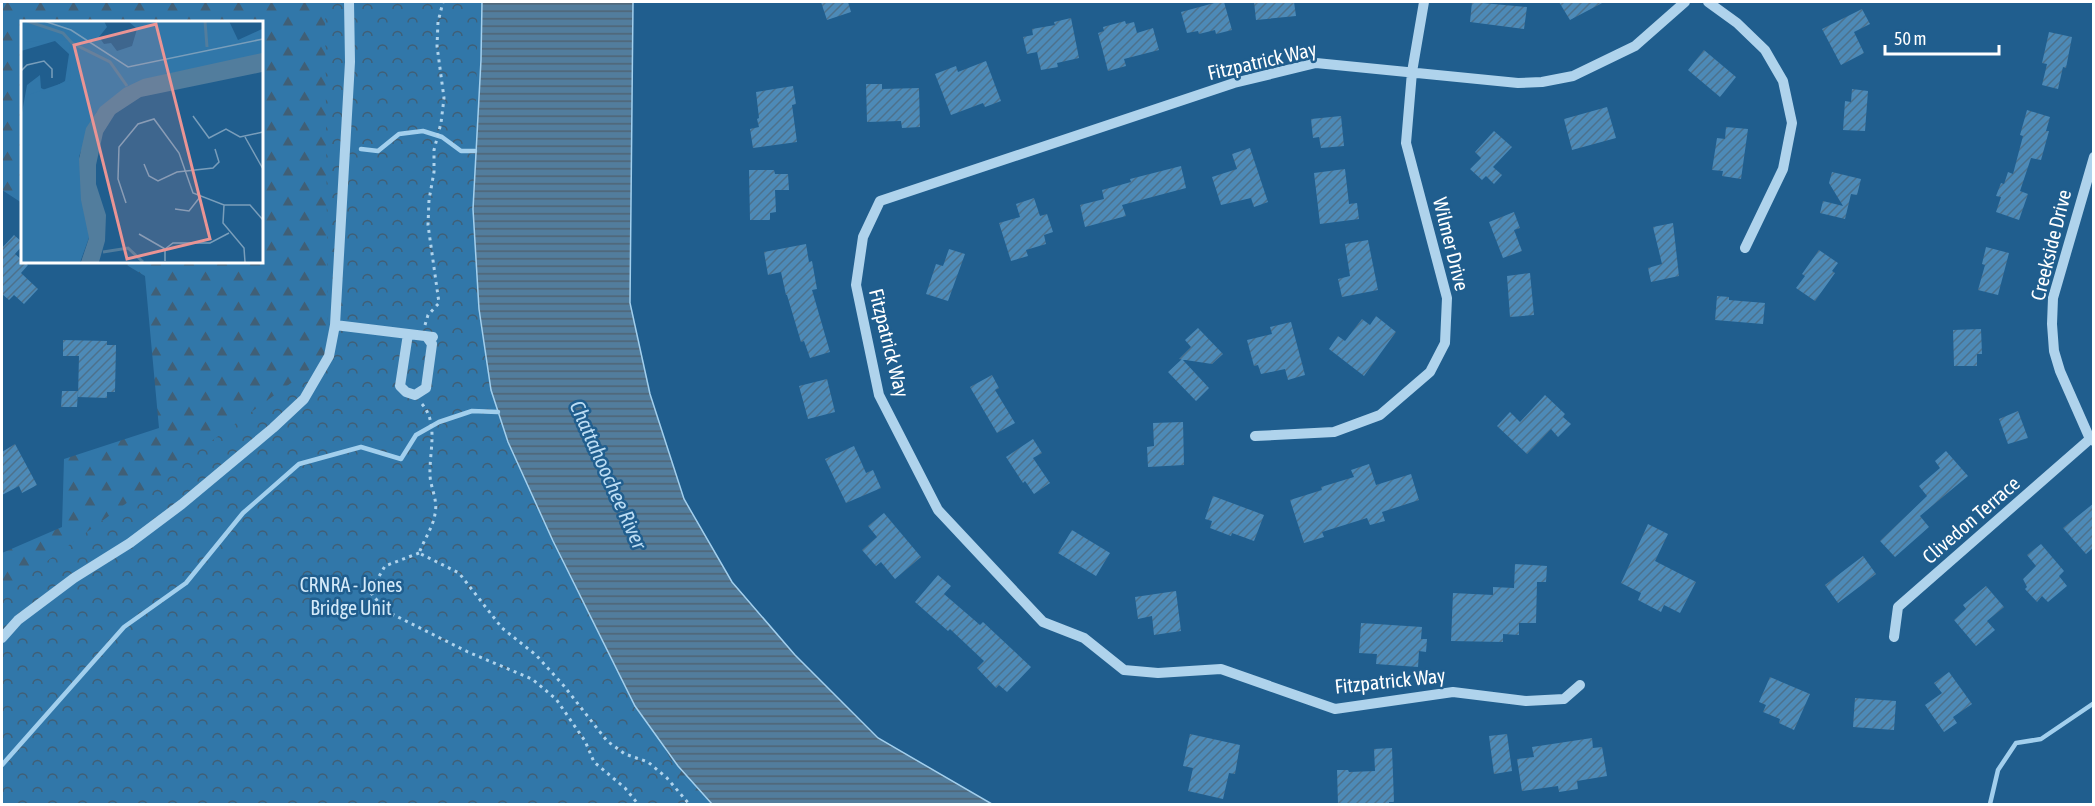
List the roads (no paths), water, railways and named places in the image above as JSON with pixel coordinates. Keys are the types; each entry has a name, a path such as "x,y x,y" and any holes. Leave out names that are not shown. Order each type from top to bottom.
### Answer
{"street":[{"path":"2,638 18,620 74,578 130,543 182,504 296,407 304,399 328,356 335,325 350,62 349,2"},
{"name":"Wilmer Drive","path":"1254,436 1334,432 1380,415 1430,372 1445,343 1447,298 1406,143 1412,72 1424,2"},
{"name":"Fitzpatrick Way","path":"1581,685 1564,699 1526,701 1453,692 1335,709 1221,669 1158,673 1124,670 1084,638 1043,622 938,510 879,395 856,285 863,237 880,201 1244,80 1316,63 1518,84 1542,82 1573,76 1635,46 1685,2"},
{"path":"1708,2 1724,12 1765,50 1782,81 1792,123 1783,169 1745,249"},
{"name":"Creekside Drive","path":"2092,440 2060,371 2054,351 2052,324 2053,298 2094,157"},
{"path":"335,325 408,334 428,337 432,344 426,388 415,395 406,392 400,386 408,334"},
{"name":"Clivedon Terrace","path":"1894,637 1898,607 2092,440"}],"water":[{"name":"Chattahoochee River","path":"482,2 633,2 630,303 650,394 684,499 732,582 795,655 878,738 992,804 712,804 678,766 635,706 553,541 508,442 491,390 479,309 473,209"}],"waterway":[{"path":"361,149 378,151 399,134 423,131 442,137 461,151 475,151"},
{"path":"2,765 124,627 186,583 243,513 299,464 361,447 401,459 416,435 439,422 472,411 498,412"},
{"path":"1990,804 1998,770 2016,743 2041,739 2094,703"}],"park label":[{"name":"CRNRA - Jones Bridge Unit","path":"351,596"}]}
